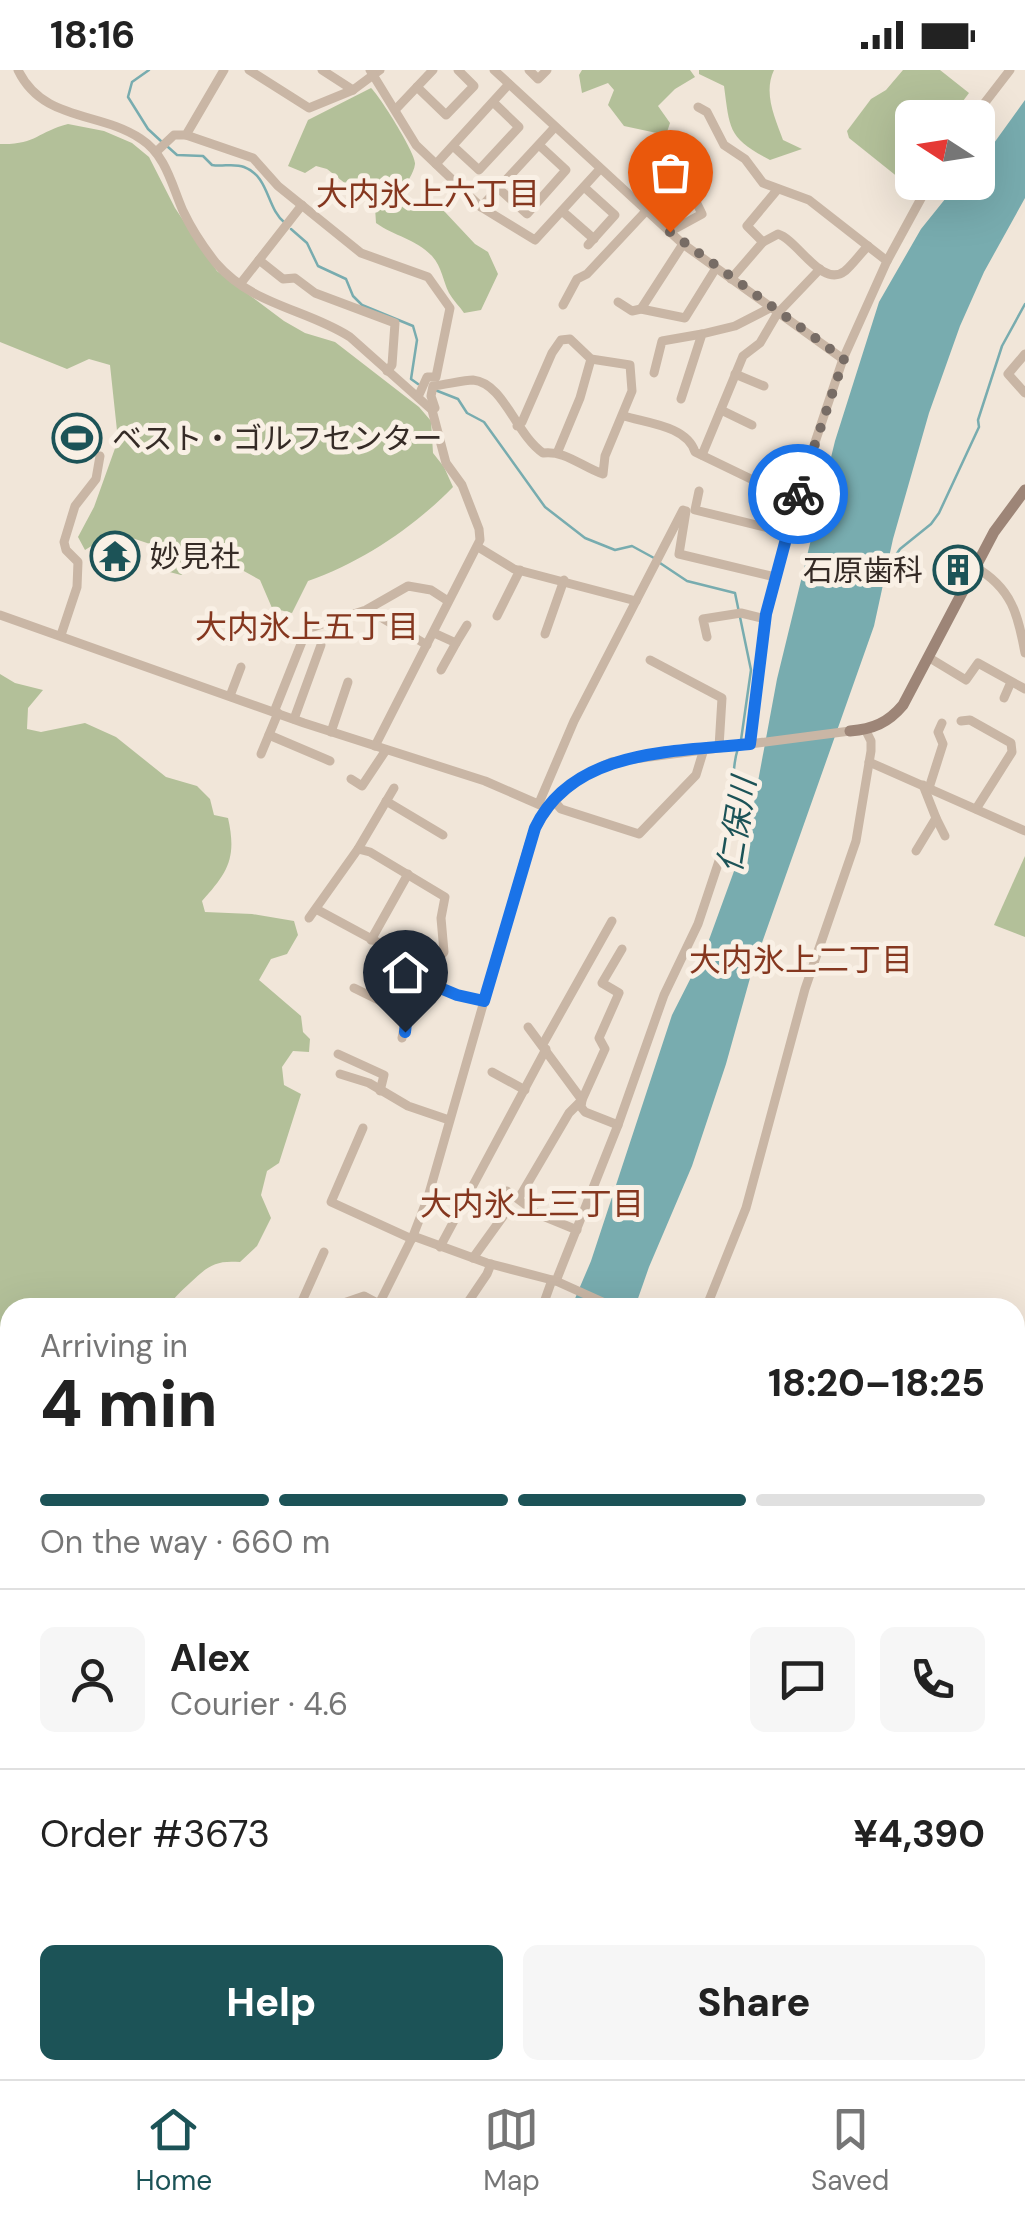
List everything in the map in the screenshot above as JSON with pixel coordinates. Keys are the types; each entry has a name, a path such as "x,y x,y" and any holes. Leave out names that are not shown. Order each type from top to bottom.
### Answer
{"main road":[{"path":"848,732 865,730 893,717 903,705 994,532 1025,490"}],"street":[{"path":"18,70 24,83 56,109 125,130 156,152 185,215 217,263 288,312 336,328 432,410"},
{"path":"186,136 224,70"},
{"path":"249,70 308,108 353,90 375,72 416,145 481,207 535,240 600,169"},
{"path":"322,70 353,90"},
{"path":"396,109 433,70"},
{"path":"417,87 446,115 474,86 458,70"},
{"path":"494,70 683,244 844,359"},
{"path":"529,70 538,79 547,70"},
{"path":"987,100 1010,70"},
{"path":"436,164 509,84"},
{"path":"453,146 479,170 519,127 493,102"},
{"path":"698,107 711,116 724,145 745,159 758,178 776,190 809,200 887,261"},
{"path":"481,207 555,127"},
{"path":"156,152 174,135 253,158 278,186 361,253 428,278 450,308 436,377 427,377 418,397"},
{"path":"498,188 526,214 566,170 539,145"},
{"path":"670,232 702,214 678,164"},
{"path":"562,210 591,242 615,215 584,186"},
{"path":"763,242 747,226 776,190"},
{"path":"755,743 766,620 799,493 844,359 887,261 920,200"},
{"path":"241,283 302,205"},
{"path":"563,305 576,279 588,274 646,211"},
{"path":"731,278 763,242 778,234 786,236 828,274 843,273 868,246"},
{"path":"641,310 683,244"},
{"path":"259,260 283,279 295,278 314,292 395,323 392,365 387,372"},
{"path":"618,302 632,312 685,318 716,268"},
{"path":"654,373 662,341 735,326 774,311 820,269"},
{"path":"702,454 744,356 760,343 774,311"},
{"path":"682,398 702,334"},
{"path":"362,786 448,601 478,547 480,529 462,485 446,463 432,410 434,386 474,380 504,399 517,426 530,444 543,453 558,451 603,474 605,456 632,391 630,365 591,358 570,339 561,340 517,426"},
{"path":"1025,354 1003,371 1025,393"},
{"path":"558,451 580,398 591,358"},
{"path":"735,374 764,386"},
{"path":"721,410 743,416 752,425"},
{"path":"624,416 678,432 693,444 695,452 754,480 799,493"},
{"path":"61,635 78,587 78,562 64,542 74,506 96,479 100,456"},
{"path":"698,491 695,510 789,532"},
{"path":"382,1298 428,1196 529,844 547,804 574,721 683,510 687,511 679,554 775,577"},
{"path":"478,547 520,570 636,600"},
{"path":"975,567 1009,597 1019,618 1025,653"},
{"path":"497,616 520,570"},
{"path":"545,634 564,580"},
{"path":"261,754 307,629 366,610 408,586 431,590 448,601"},
{"path":"707,637 703,619 738,614 766,620"},
{"path":"0,615 331,732 639,834 696,774 704,749"},
{"path":"382,618 427,645"},
{"path":"441,670 466,625"},
{"path":"434,633 456,644"},
{"path":"294,719 304,681 318,662 321,645"},
{"path":"928,657 966,680 978,663 1025,689"},
{"path":"650,660 722,698 718,747"},
{"path":"230,696 241,667"},
{"path":"331,732 348,682"},
{"path":"1004,698 1012,682"},
{"path":"960,721 970,720 1011,743 1012,752 976,809"},
{"path":"942,723 938,732 943,744 926,787 944,836"},
{"path":"710,1298 746,1208 805,989 856,842 871,741 865,730"},
{"path":"547,804 582,777 611,762 848,732"},
{"path":"268,736 330,761"},
{"path":"869,762 1025,831"},
{"path":"351,779 374,796"},
{"path":"394,788 313,914 430,970"},
{"path":"386,801 443,835"},
{"path":"916,850 918,835 936,818"},
{"path":"547,1298 618,1125 664,994 698,924 729,831"},
{"path":"358,849 445,897 440,918 444,952 430,970 414,1009 407,1014 402,1038"},
{"path":"371,940 408,874"},
{"path":"440,1247 612,921"},
{"path":"519,1198 569,1113 582,1100 604,1049 599,1038 619,993 602,983 622,949"},
{"path":"426,982 484,1001"},
{"path":"354,988 407,1014"},
{"path":"528,1027 582,1100 586,1112 618,1125"},
{"path":"338,1054 384,1075 380,1091"},
{"path":"492,1072 525,1090"},
{"path":"340,1074 369,1084 408,1106 449,1120"},
{"path":"362,1128 331,1202 412,1238 556,1281 594,1298"},
{"path":"507,1190 538,1214 576,1230"},
{"path":"473,1258 504,1215"},
{"path":"303,1298 324,1252"},
{"path":"471,1298 491,1264"}],"green space":[{"path":"582,70 690,70 695,77 658,106 670,123 666,135 624,126 608,105 614,90 608,83 582,93"},
{"path":"699,70 774,70 771,105 783,140 802,149 770,160 746,145 730,123 724,86 699,74"},
{"path":"903,70 940,70 969,93 964,100 895,100 895,175 849,138 847,131 871,99 886,90"},
{"path":"371,88 414,158 403,193 422,210 444,211 475,244 488,252 498,274 481,310 464,313 449,293 432,256 376,223 375,207 327,169 316,166 305,173 288,166 308,120"},
{"path":"68,124 104,131 132,143 149,157 175,208 217,271 284,321 305,333 335,342 419,407 431,421 433,453 453,487 386,542 308,581 292,613 272,608 260,580 213,554 181,575 154,568 153,545 114,532 85,550 78,537 94,507 118,440 110,365 89,359 67,369 0,342 0,144 29,140"},
{"path":"0,674 15,683 43,690 28,708 27,729 41,732 85,723 116,737 166,777 197,786 210,799 214,815 228,818 231,854 224,873 202,901 205,912 294,921 298,935 287,954 271,959 259,980 301,1016 303,1032 310,1039 309,1052 293,1051 282,1067 284,1085 301,1094 279,1163 267,1171 261,1195 271,1218 257,1246 240,1262 207,1268 175,1298 0,1298"},
{"path":"1025,856 1025,937 994,925"}],"water":[{"path":"1025,100 1025,198 984,272 929,413 893,539 874,626 752,971 692,1166 638,1298 575,1298 672,1015 706,948 749,830 777,679 835,441 879,302 921,229 944,200 995,200 995,142"}],"waterway":[{"path":"149,70 132,82 128,97 148,129 162,142"},
{"path":"168,147 177,155 203,156 212,165 240,166 252,172 285,223"},
{"path":"291,229 307,243 318,266 346,279 362,305 413,326 417,340 411,379 418,384"},
{"path":"885,571 900,549 939,513 979,427 1002,346 1025,304"},
{"path":"435,390 458,399 467,413 484,422 545,507 585,538 615,550 632,546 654,558"},
{"path":"660,563 687,581 735,593 751,670 741,740"},
{"name":"仁保川","path":"738,748 735,790 750,830"}],"way so far":[{"path":"670,232 844,359 798,494"}],"place":[{"name":"ベスト・ゴルフセンター","path":"77,438"},
{"name":"妙見社","path":"115,556"},
{"name":"石原歯科","path":"958,570"}],"district":[{"name":"大内氷上六丁目","path":"428,194"},
{"name":"大内氷上五丁目","path":"307,627"},
{"name":"大内氷上二丁目","path":"801,960"},
{"name":"大内氷上三丁目","path":"532,1204"}],"route":[{"path":"405,1032 407,1014 414,1009 426,982 484,1001 535,828 547,808 568,788 611,762 750,744 766,614 798,494"}]}
